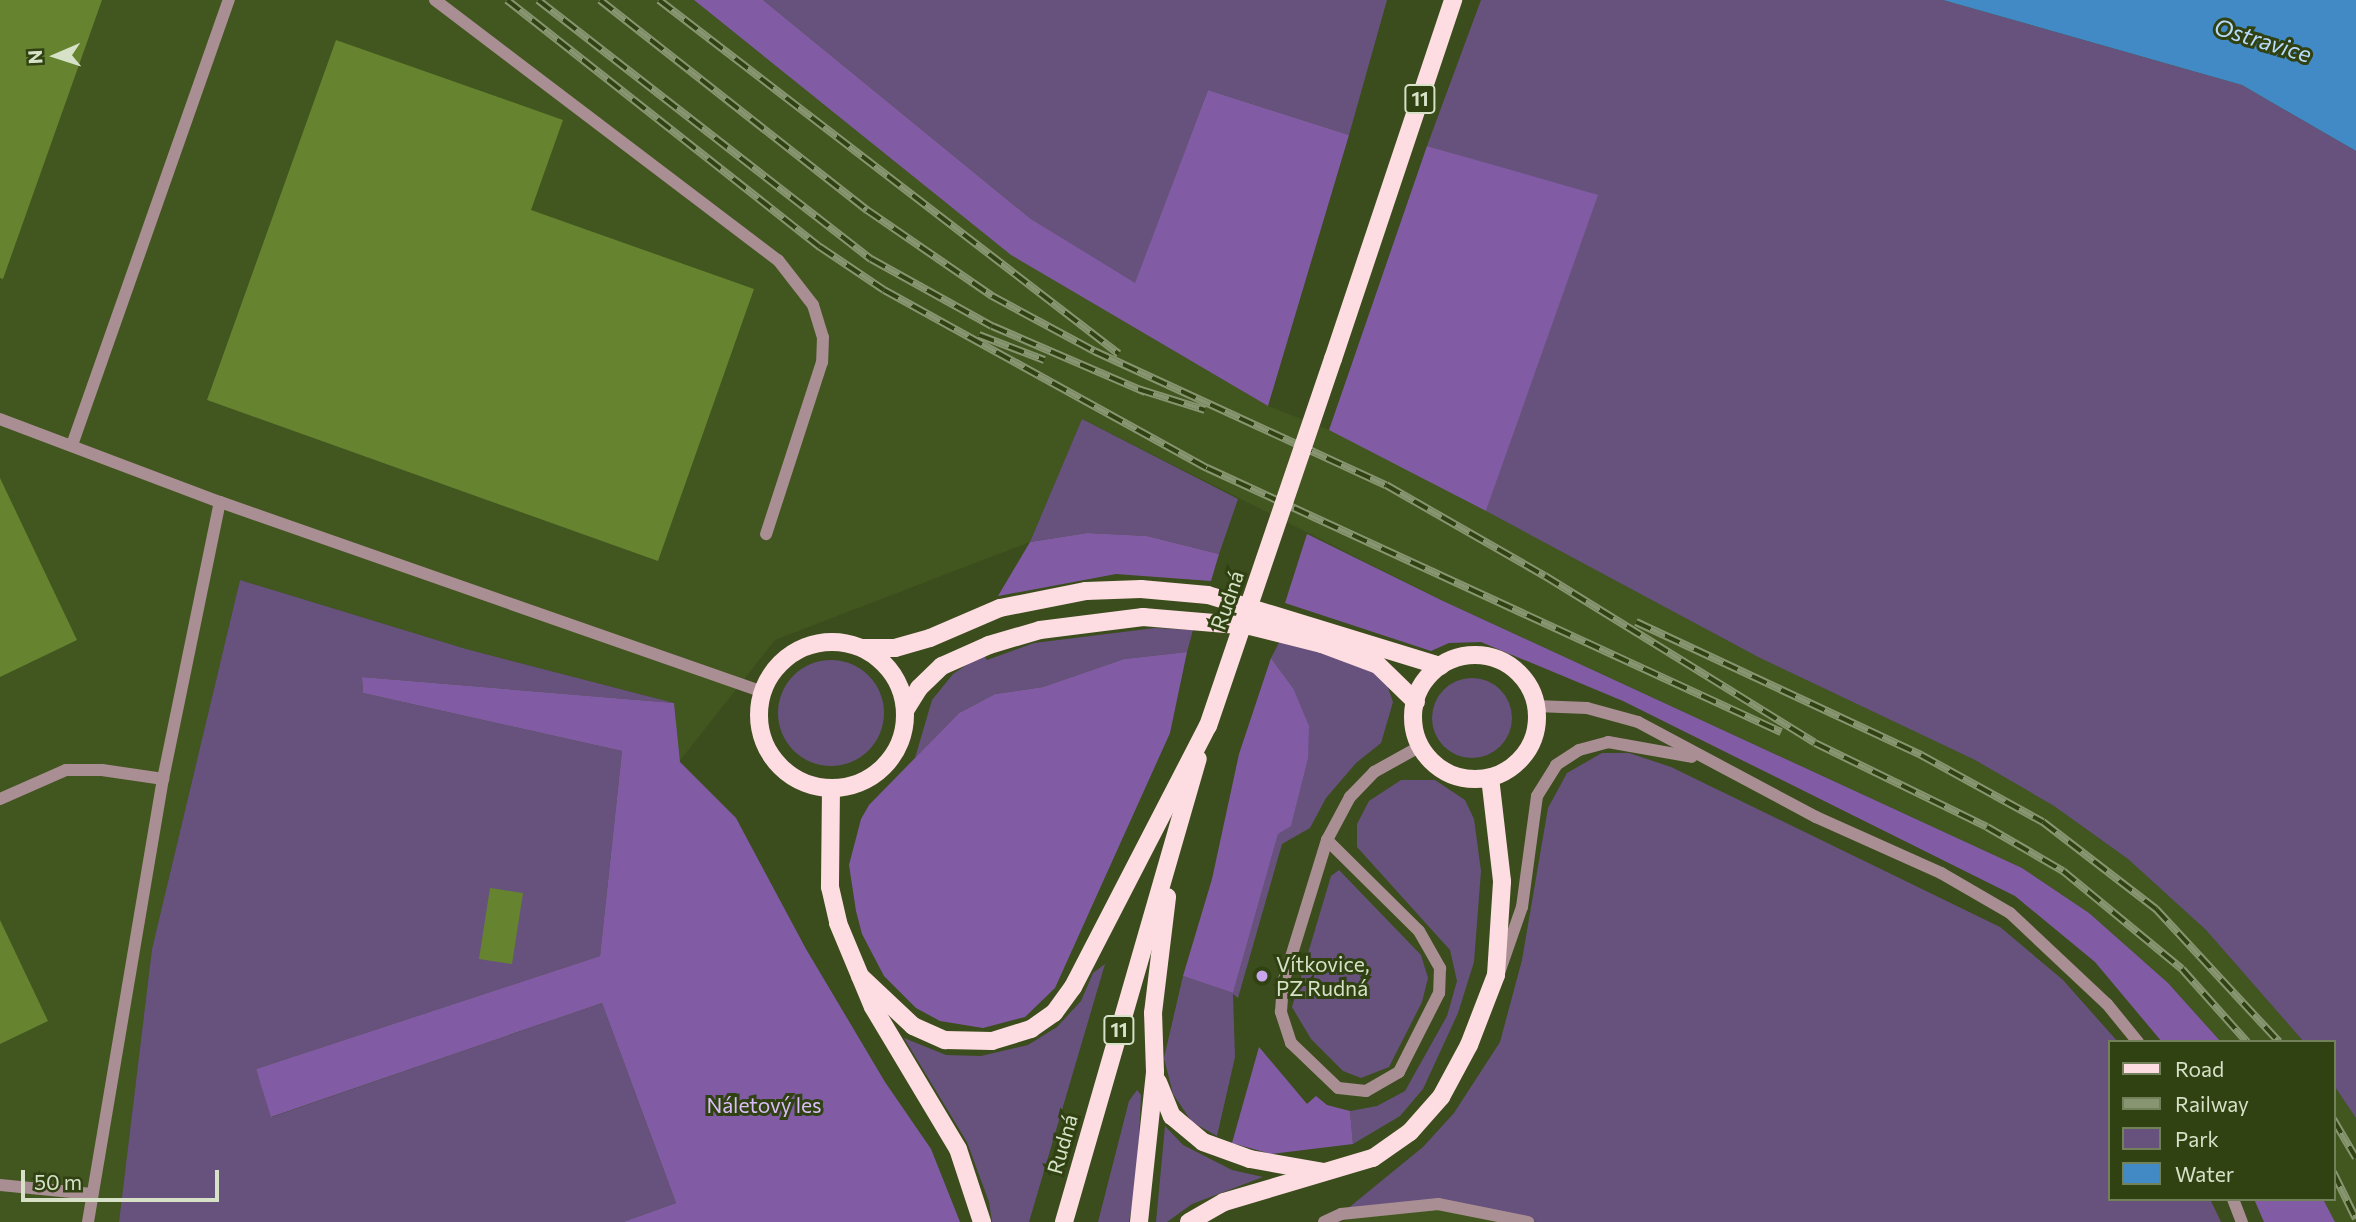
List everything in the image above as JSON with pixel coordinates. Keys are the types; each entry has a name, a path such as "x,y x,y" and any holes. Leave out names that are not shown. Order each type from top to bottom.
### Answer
{"main road":[{"name":"Rudná","path":"1064,1222 1208,726 1453,0"},
{"path":"1416,702 1378,666 1322,644 1250,626 1143,617 1040,630 989,645 942,666 919,688 906,709 901,740 886,766 860,783 831,788 795,778 769,752 759,716 762,692 780,663 808,646 841,642 862,648 895,648 930,638 1000,608 1086,591 1141,589 1209,595 1440,666"},
{"path":"862,648 893,672 906,709"},
{"path":"1474,655 1507,664 1531,689 1536,706 1537,725 1522,759 1490,778 1450,774 1421,746 1413,717 1416,702 1425,682 1440,666 1474,655"},
{"path":"860,976 913,1026 945,1040 1007,1039 1044,1020 1073,987 1208,726"},
{"path":"1189,1222 1224,1202 1330,1174 1392,1146 1431,1110 1464,1057 1495,983 1502,881 1490,778"},
{"path":"831,788 830,887 838,923 873,1007 953,1140 982,1222"},
{"path":"1139,1222 1155,1072 1154,1001 1175,838"},
{"path":"1155,1072 1171,1116 1194,1137 1250,1160 1330,1174"}],"street":[{"path":"72,445 229,0"},
{"path":"435,0 754,241 798,282 813,305 823,337 822,362 766,534"},
{"path":"0,419 220,502 762,692"},
{"path":"88,1222 163,779 220,502"},
{"path":"1536,706 1575,706 1624,717 1703,760 1941,873 2010,913 2107,1004 2136,1040"},
{"path":"1495,983 1522,907 1537,796 1556,765 1579,750 1608,742 1703,760"},
{"path":"1327,840 1419,931 1440,968 1435,1004 1399,1072 1367,1091 1346,1091 1331,1084 1291,1043 1280,1012 1283,983 1327,840 1357,788 1421,746"},
{"path":"0,799 66,770 102,770 163,779"},
{"path":"0,1185 92,1194"},
{"path":"2233,1201 2242,1222"},
{"path":"1324,1222 1341,1214 1438,1204 1528,1222"}],"shaded area":[{"path":"0,0 694,0 1011,255 1268,406 1352,439 1760,658 1975,760 2054,806 2128,859 2206,930 2302,1040 2219,1040 2168,983 2089,913 2022,868 1443,601 1082,419 1030,542 775,640 679,762 674,703 466,649 240,580 152,949 119,1222 0,1222"},
{"path":"2335,1087 2356,1118 2356,1222 2335,1222 2324,1201 2335,1201"},
{"path":"1438,1204 1528,1222 1342,1222 1373,1211"}],"green space":[{"path":"694,0 763,0 1031,219 1135,283 1208,90 1349,135 1268,406 1011,255"},
{"path":"763,0 1387,0 1349,135 1208,90 1135,284 1031,219"},
{"path":"1481,0 1943,0 2242,85 2356,151 2356,1118 2335,1087 2335,1040 2302,1040 2206,930 2128,859 2054,806 1975,760 1760,658 1486,511 1597,196 1427,146"},
{"path":"1427,146 1598,195 1486,511 1329,430"},
{"path":"1082,419 1238,499 1219,554 1147,536 1087,533 1030,542"},
{"path":"1087,533 1147,536 1219,554 1211,581 1116,574 998,596 1030,542"},
{"path":"1307,534 1443,601 2022,868 2089,913 2168,983 2219,1040 2160,1040 2095,962 2015,896 1623,701 1481,642 1449,643 1431,651 1285,603"},
{"path":"240,580 466,649 674,703 362,677 363,693 622,751 600,956 256,1069 272,1117 602,1003 676,1203 623,1222 119,1222 152,949"},
{"path":"1155,628 1193,630 1187,652 1124,659 1043,687 995,694 959,713 915,758 932,700 953,674 983,654 987,660 1034,643"},
{"path":"1282,637 1363,664 1386,682 1393,702 1381,743 1356,763 1326,798 1310,828 1282,844 1238,998 1233,994 1235,1057 1217,1136 1192,1122 1173,1094 1164,1058 1183,976 1233,993 1278,833 1291,825 1308,759 1293,688 1271,658"},
{"path":"1187,652 1170,733 1055,988 1025,1017 983,1028 940,1021 916,1008 884,976 862,934 856,911 849,865 861,819 869,805 959,713 995,694 1043,687 1124,659"},
{"path":"1271,658 1293,688 1309,726 1308,759 1291,826 1278,834 1233,993 1183,976 1212,879 1239,754"},
{"path":"831,660 851,664 869,675 880,693 884,713 880,733 869,751 851,762 831,766 811,762 793,751 782,733 778,713 782,693 793,675 811,664"},
{"name":"Náletový les","path":"362,677 674,703 680,762 736,818 806,949 885,1082 931,1149 960,1222 623,1222 676,1203 602,1003 271,1117 256,1069 600,956 622,751 363,693"},
{"path":"1472,678 1487,681 1500,690 1509,703 1512,718 1509,733 1500,746 1487,755 1472,758 1457,755 1444,746 1435,733 1432,718 1435,703 1444,690 1457,681"},
{"path":"1602,753 1629,753 1671,767 2000,927 2063,980 2116,1040 2108,1040 2108,1201 2211,1201 2221,1222 1537,1222 1438,1204 1341,1214 1423,1147 1454,1113 1500,1042 1522,960 1548,808 1567,773"},
{"path":"1401,780 1435,780 1465,800 1474,819 1481,871 1474,962 1458,1013 1423,1089 1400,1116 1353,1144 1350,1111 1377,1106 1405,1091 1447,1016 1457,981 1450,950 1357,847 1357,824 1369,801"},
{"path":"1339,870 1421,955 1428,978 1422,1002 1389,1067 1361,1078 1343,1071 1311,1039 1292,1007 1331,876"},
{"path":"1105,964 1029,1222 992,1222 989,1202 967,1142 904,1038 946,1055 981,1056 1028,1045 1057,1027 1081,1001 1093,973"},
{"path":"1259,1047 1307,1104 1316,1096 1327,1105 1350,1111 1353,1144 1271,1154 1232,1143"},
{"path":"1137,1090 1141,1095 1137,1178 1129,1222 1098,1222 1129,1101"},
{"path":"1165,1126 1183,1145 1232,1170 1263,1177 1192,1204 1167,1222 1156,1222"},
{"path":"2255,1201 2324,1201 2335,1222 2264,1222"}],"water":[{"name":"Ostravice","path":"1943,0 2356,0 2356,151 2242,85"}],"building":[{"path":"0,0 102,0 3,279 0,278"},
{"path":"336,40 563,120 531,210 754,289 658,561 207,400"},
{"path":"0,478 77,640 0,677"},
{"path":"490,888 523,893 512,964 479,959"},
{"path":"0,920 48,1021 0,1044"}],"railway":[{"path":"507,0 820,247 884,290 1207,468 1781,732"},
{"path":"538,0 871,259 992,326 1145,392"},
{"path":"600,0 867,210 992,296 1094,351 1386,485 1545,576 1815,743 1987,827 2063,871 2182,969 2245,1040"},
{"path":"659,0 1119,354"},
{"path":"979,335 1044,360"},
{"path":"1138,389 1205,410"},
{"path":"1636,622 1921,755 2043,822 2156,909 2277,1040"},
{"path":"2335,1122 2356,1158"},
{"path":"2335,1176 2356,1219"}],"place":[{"name":"Vítkovice, PZ Rudná","path":"1262,976"}]}
